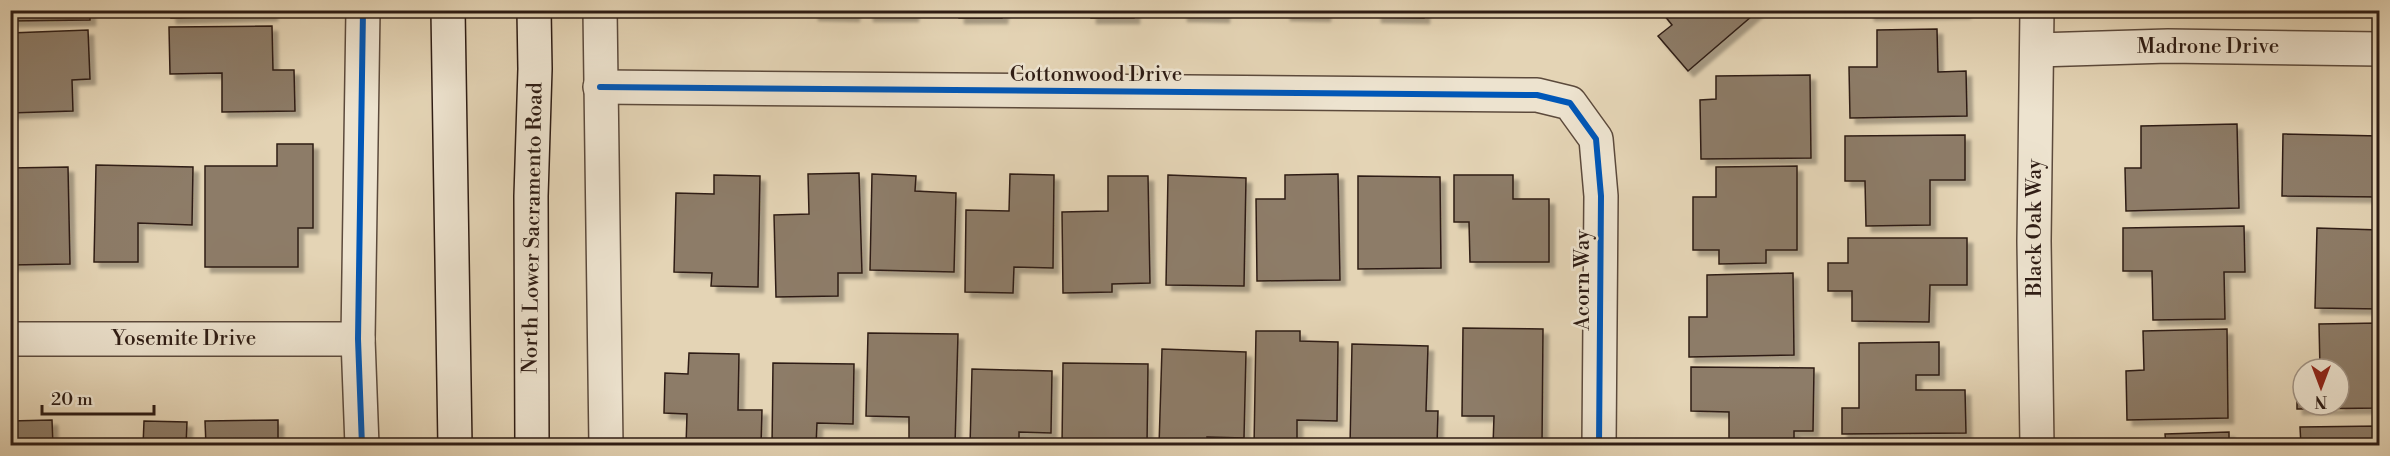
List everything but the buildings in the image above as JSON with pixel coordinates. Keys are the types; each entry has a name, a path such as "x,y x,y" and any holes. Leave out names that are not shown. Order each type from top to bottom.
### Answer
{"street":[{"path":"362,446 358,339 363,10"},
{"path":"448,10 455,446"},
{"name":"North Lower Sacramento Road","path":"532,446 531,196 535,69 534,10"},
{"path":"600,10 606,446"},
{"name":"Black Oak Way","path":"2037,10 2034,241 2037,446"},
{"name":"Madrone Drive","path":"2037,50 2168,46 2379,49"},
{"name":"Cottonwood Drive","path":"600,87 1537,95 1570,103 1582,119"},
{"name":"Acorn Way","path":"1582,119 1596,139 1601,196 1599,446"},
{"name":"Yosemite Drive","path":"10,339 358,339"}],"cycle path":[{"path":"362,446 358,339 363,10"},
{"path":"600,87 1537,95 1570,103 1596,139 1601,196 1599,446"}]}
